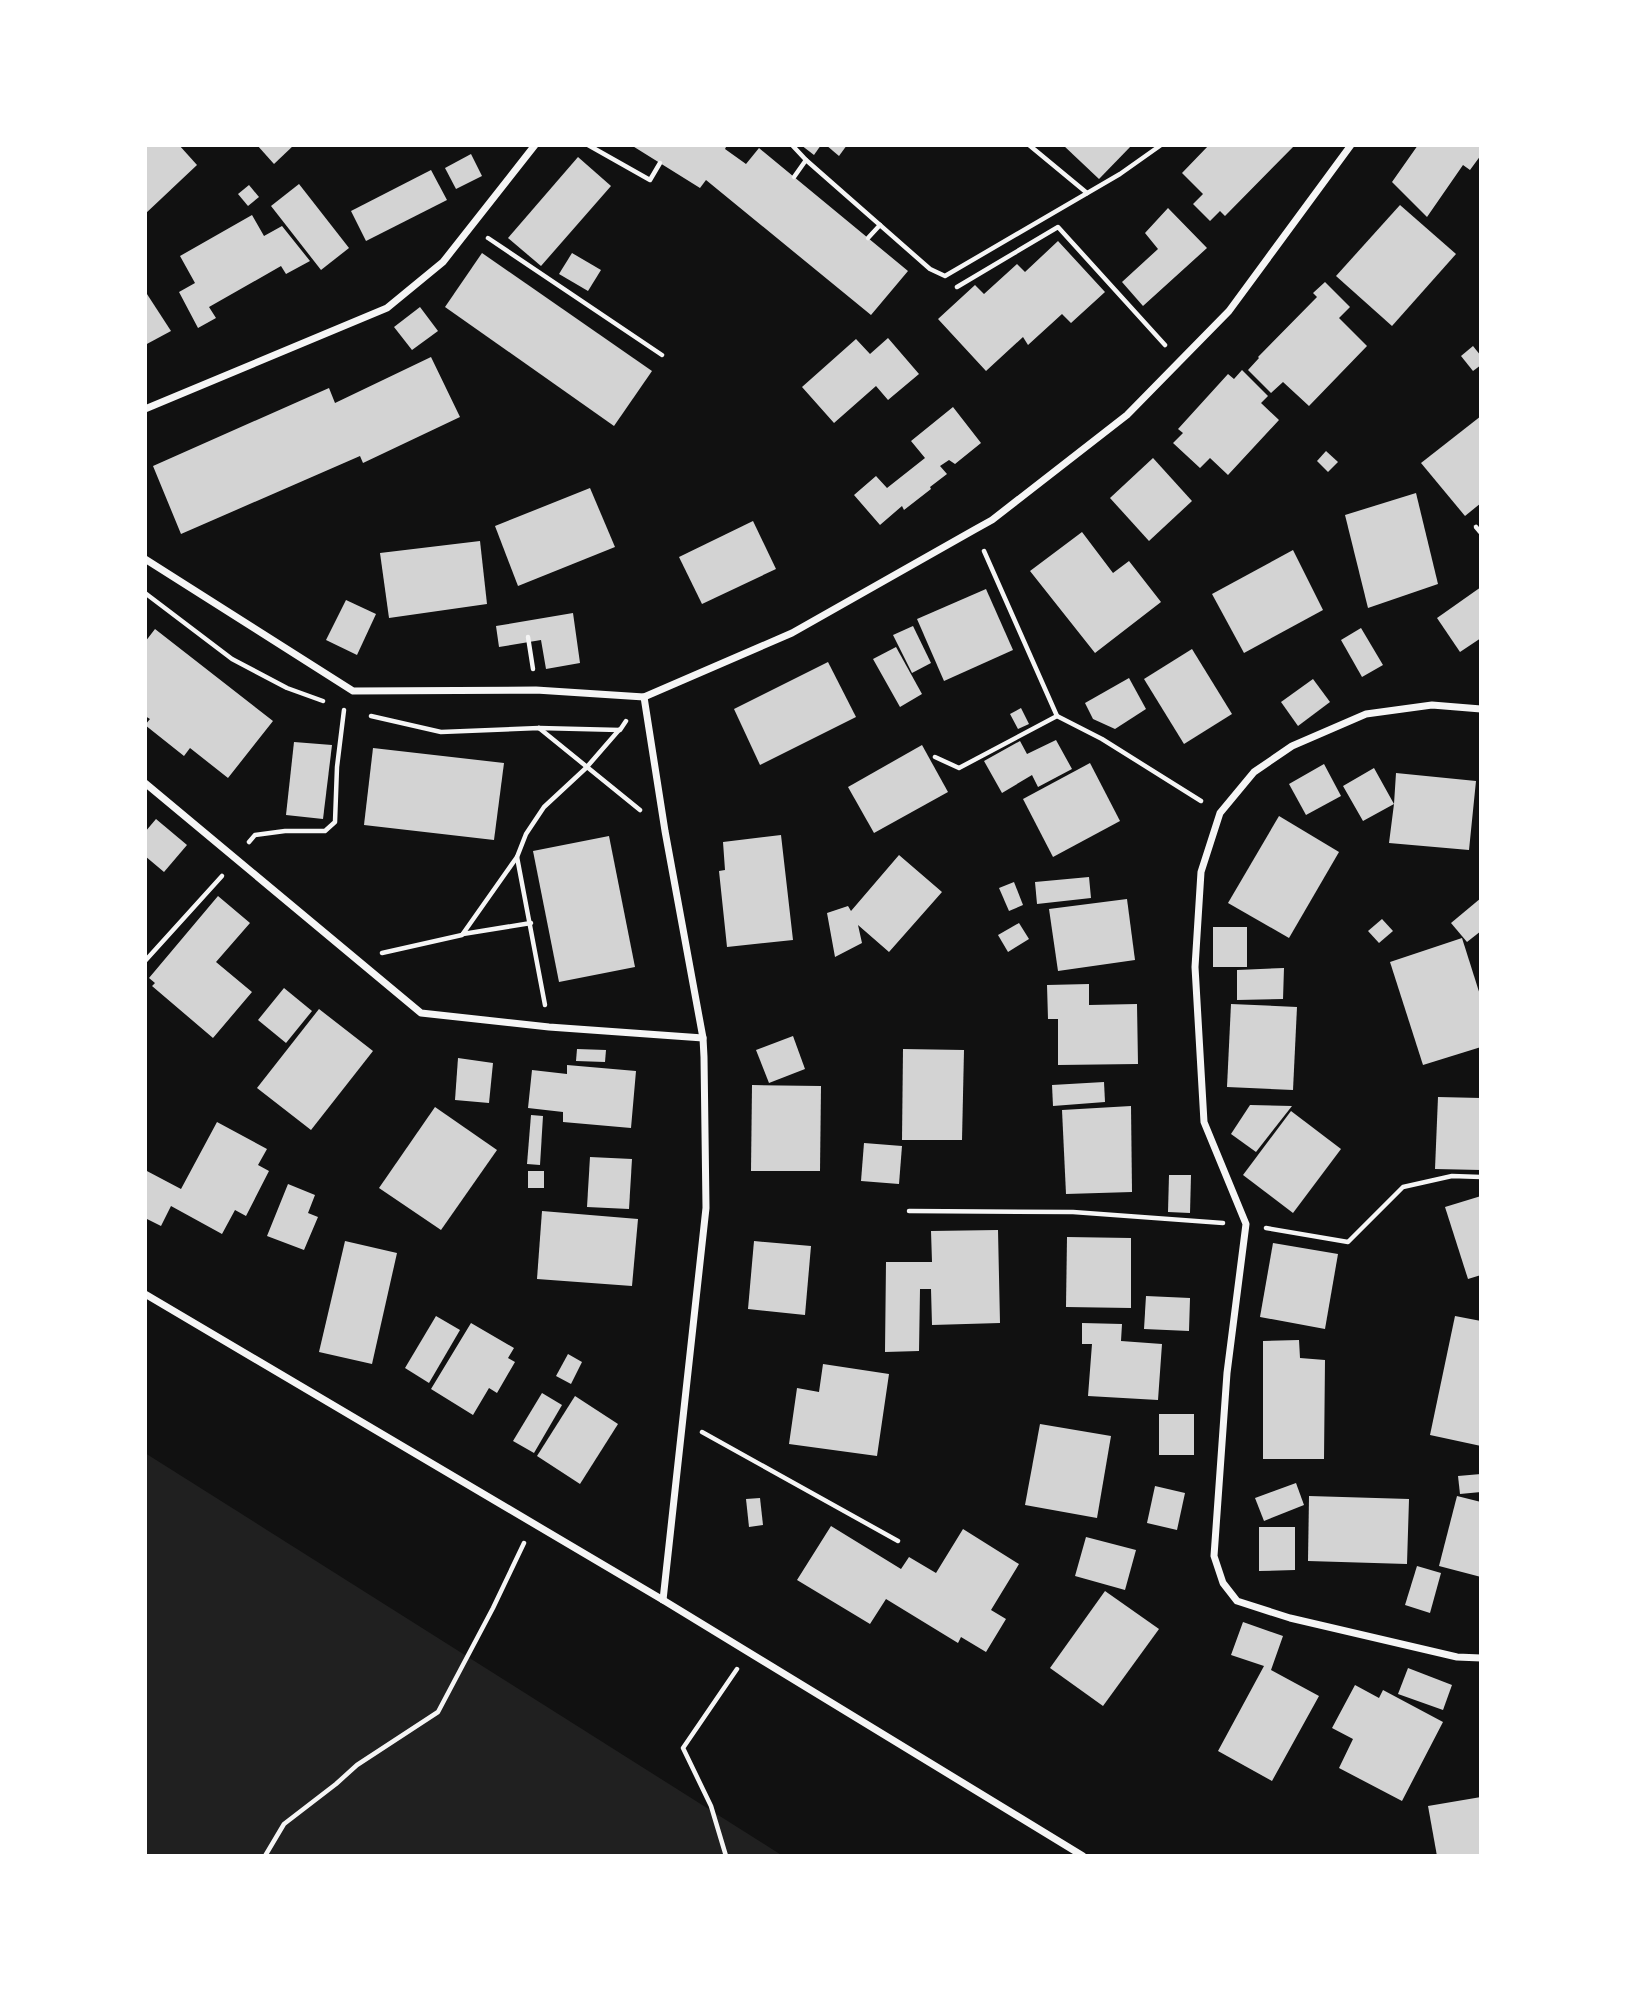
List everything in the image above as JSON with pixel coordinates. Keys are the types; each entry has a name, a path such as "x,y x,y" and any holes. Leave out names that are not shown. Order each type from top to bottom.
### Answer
{"street":[{"path":"145,409 387,308 443,262 535,145"},
{"path":"145,559 353,691 536,690 645,697 792,633 992,520 1127,415 1229,311 1351,145"},
{"path":"645,697 665,831 703,1038 706,1208 663,1600"},
{"path":"1481,709 1432,705 1366,714 1292,746 1254,772 1220,813 1201,872 1195,967 1204,1122 1246,1224 1227,1373 1214,1556 1223,1583 1237,1601 1290,1618 1457,1657 1481,1658"},
{"path":"145,783 421,1013 549,1027 703,1038"},
{"path":"145,1294 663,1600 1083,1856"}],"path":[{"path":"588,145 650,180 660,163"},
{"path":"792,145 930,269 945,276 1087,193 1161,145"},
{"path":"1029,145 1087,193"},
{"path":"794,177 806,160"},
{"path":"472,225 662,355"},
{"path":"868,238 880,225"},
{"path":"957,287 1058,226 1180,361"},
{"path":"1476,527 1481,533"},
{"path":"974,530 1058,716 1102,739 1220,813"},
{"path":"528,637 536,690"},
{"path":"145,961 236,860 255,835 285,831 325,831 335,822 337,767 344,709"},
{"path":"935,757 959,768 1058,716"},
{"path":"540,727 665,831"},
{"path":"462,934 517,857 526,834 544,807 586,768 620,730"},
{"path":"517,857 549,1027"},
{"path":"358,959 462,934 531,923"},
{"path":"909,1211 1073,1212 1246,1224 1348,1242 1403,1187 1452,1176 1481,1177"},
{"path":"683,1421 898,1541"},
{"path":"265,1856 284,1824 357,1765 438,1712 534,1523"},
{"path":"726,1856 711,1806 683,1748 748,1653"}],"shaded area":[{"path":"145,1453 783,1856 145,1856"}],"building":[{"path":"145,145 179,145 197,165 145,214"},
{"path":"257,145 294,145 274,164"},
{"path":"631,145 727,145 725,149 746,164 759,148 908,271 871,315 706,180 700,188"},
{"path":"801,145 821,145 814,155"},
{"path":"826,145 847,145 839,156"},
{"path":"1063,145 1132,145 1099,179"},
{"path":"1209,145 1295,145 1225,216 1220,211 1210,221 1193,204 1203,194 1182,173"},
{"path":"1418,145 1481,145 1481,155 1470,170 1463,165 1427,217 1392,182"},
{"path":"471,154 482,176 456,189 445,168"},
{"path":"578,157 611,186 541,266 508,238"},
{"path":"431,170 447,200 366,241 351,211"},
{"path":"299,184 349,248 321,270 271,206"},
{"path":"249,185 259,197 248,206 238,194"},
{"path":"1400,205 1456,254 1392,326 1336,276"},
{"path":"1168,208 1207,248 1143,306 1122,282 1158,249 1145,233"},
{"path":"252,215 264,236 282,226 310,261 286,274 281,266 209,307 216,318 198,328 179,292 195,283 180,256"},
{"path":"1058,241 1105,292 1071,323 1062,314 1028,345 1023,337 986,371 938,319 975,285 984,294 1017,264 1025,272"},
{"path":"482,253 652,371 614,426 445,307"},
{"path":"572,253 601,270 588,291 559,274"},
{"path":"1325,282 1350,307 1339,318 1367,346 1309,406 1283,382 1271,393 1248,370 1317,297 1313,293"},
{"path":"145,291 171,331 145,345"},
{"path":"420,307 438,331 412,350 394,327"},
{"path":"888,338 919,374 888,400 876,386 834,423 802,387 856,339 870,354"},
{"path":"1473,346 1481,356 1481,365 1473,371 1461,356"},
{"path":"431,357 460,417 363,463 360,456 181,534 153,466 329,388 335,403"},
{"path":"1242,370 1268,396 1261,403 1279,420 1228,475 1210,458 1200,468 1173,443 1183,433 1178,429 1228,374 1234,379"},
{"path":"953,407 981,443 955,464 949,460 940,466 947,474 904,510 902,506 880,525 854,495 876,476 887,488 925,458 911,441"},
{"path":"1481,416 1481,503 1465,516 1421,463"},
{"path":"1326,451 1338,462 1328,472 1317,461"},
{"path":"1153,458 1192,501 1149,541 1110,498"},
{"path":"590,488 615,547 518,586 495,526"},
{"path":"1416,493 1438,584 1368,608 1345,515"},
{"path":"753,521 776,569 702,604 679,557"},
{"path":"1082,532 1113,573 1129,561 1161,602 1095,653 1030,571"},
{"path":"480,541 487,604 389,618 380,553"},
{"path":"1293,550 1323,610 1244,653 1212,594"},
{"path":"1481,587 1481,638 1460,652 1437,618"},
{"path":"986,589 1013,650 944,681 917,619"},
{"path":"346,600 376,614 357,655 326,640"},
{"path":"573,613 580,663 546,669 541,640 499,647 496,626"},
{"path":"913,626 931,663 912,673 893,635"},
{"path":"1361,628 1383,665 1362,677 1341,640"},
{"path":"155,629 273,721 228,778 190,748 184,756 145,725 150,719 145,716 145,642"},
{"path":"896,647 922,694 900,707 873,659"},
{"path":"1192,649 1232,714 1184,744 1144,679"},
{"path":"828,662 856,717 760,765 734,709"},
{"path":"1129,678 1146,709 1115,729 1093,719 1085,703"},
{"path":"1313,679 1330,702 1298,726 1281,702"},
{"path":"1021,708 1029,724 1018,729 1010,714"},
{"path":"1056,740 1072,769 1038,787 1032,775 1002,793 984,761 1020,741 1027,754"},
{"path":"294,742 332,745 323,819 286,815"},
{"path":"922,745 948,792 874,833 848,787"},
{"path":"373,748 504,763 494,840 364,825"},
{"path":"1090,763 1120,821 1053,857 1023,799"},
{"path":"1324,764 1341,796 1306,815 1289,784"},
{"path":"1374,768 1394,804 1363,821 1343,786"},
{"path":"1396,773 1476,781 1469,850 1389,843"},
{"path":"1279,816 1339,852 1289,938 1228,903"},
{"path":"156,819 187,845 164,872 145,856 145,832"},
{"path":"781,835 793,940 727,947 719,871 725,870 723,842"},
{"path":"609,836 635,967 559,982 533,851"},
{"path":"899,855 942,892 889,952 858,925 862,943 835,957 827,913 848,906 851,911"},
{"path":"1089,877 1091,898 1037,904 1035,882"},
{"path":"1014,882 1023,905 1009,911 999,888"},
{"path":"218,896 250,923 216,962 252,992 213,1038 152,986 155,983 149,978"},
{"path":"1481,898 1481,931 1467,942 1451,923"},
{"path":"1127,899 1135,960 1058,971 1049,909"},
{"path":"1382,919 1393,931 1379,943 1368,931"},
{"path":"1019,923 1029,939 1008,952 998,935"},
{"path":"1213,927 1247,927 1247,967 1213,967"},
{"path":"1462,938 1481,998 1481,1047 1423,1065 1390,962"},
{"path":"1284,968 1283,999 1237,1000 1237,970"},
{"path":"1089,984 1089,1005 1137,1004 1138,1064 1058,1065 1058,1019 1048,1019 1047,985"},
{"path":"284,988 312,1011 286,1043 258,1020"},
{"path":"1231,1004 1297,1007 1293,1090 1227,1087"},
{"path":"319,1009 373,1051 311,1130 257,1088"},
{"path":"793,1036 805,1069 769,1083 756,1050"},
{"path":"577,1049 606,1050 605,1062 576,1061"},
{"path":"903,1049 964,1050 962,1140 902,1140"},
{"path":"458,1058 493,1063 489,1103 455,1100"},
{"path":"567,1065 636,1071 631,1128 563,1122 563,1112 528,1108 532,1070 567,1074"},
{"path":"1104,1082 1105,1102 1053,1106 1052,1085"},
{"path":"752,1085 821,1086 820,1171 751,1171"},
{"path":"1438,1097 1481,1098 1481,1170 1435,1169"},
{"path":"1250,1105 1292,1106 1256,1152 1231,1134"},
{"path":"1131,1106 1132,1192 1066,1194 1062,1110"},
{"path":"435,1107 497,1150 441,1230 379,1188"},
{"path":"1291,1111 1341,1149 1293,1213 1243,1175"},
{"path":"531,1115 543,1116 540,1165 527,1164"},
{"path":"217,1122 267,1149 258,1165 269,1171 246,1216 235,1210 222,1234 171,1206 161,1226 145,1218 145,1170 181,1189"},
{"path":"864,1143 902,1146 899,1184 861,1181"},
{"path":"590,1157 632,1159 629,1209 587,1207"},
{"path":"528,1171 544,1171 544,1188 528,1188"},
{"path":"1169,1175 1191,1175 1190,1213 1168,1212"},
{"path":"288,1184 315,1195 308,1213 318,1217 304,1250 267,1236"},
{"path":"1481,1196 1481,1275 1468,1279 1445,1207"},
{"path":"542,1211 638,1219 632,1286 537,1279"},
{"path":"998,1230 1000,1323 932,1325 931,1289 920,1289 919,1351 885,1352 886,1262 932,1262 931,1231"},
{"path":"1067,1237 1131,1238 1131,1308 1066,1307"},
{"path":"345,1241 397,1253 372,1364 319,1352"},
{"path":"754,1241 811,1246 805,1315 748,1309"},
{"path":"1273,1243 1338,1254 1325,1329 1260,1317"},
{"path":"1146,1296 1190,1298 1189,1331 1144,1329"},
{"path":"436,1316 460,1330 429,1383 405,1368"},
{"path":"1455,1316 1481,1321 1481,1446 1430,1435"},
{"path":"471,1323 514,1348 508,1358 515,1362 497,1393 489,1388 473,1415 431,1389"},
{"path":"1082,1323 1122,1324 1121,1341 1162,1344 1158,1400 1088,1396 1092,1344 1082,1344"},
{"path":"1299,1340 1300,1358 1325,1360 1324,1459 1263,1459 1263,1341"},
{"path":"568,1354 582,1362 571,1384 556,1376"},
{"path":"823,1364 889,1374 877,1456 789,1444 797,1388 819,1392"},
{"path":"542,1393 562,1405 534,1453 513,1441"},
{"path":"575,1396 618,1424 580,1484 537,1456"},
{"path":"1159,1414 1194,1414 1194,1455 1159,1455"},
{"path":"1040,1424 1111,1436 1097,1518 1025,1505"},
{"path":"1481,1474 1481,1492 1460,1494 1458,1476"},
{"path":"1296,1483 1304,1505 1264,1521 1255,1498"},
{"path":"1155,1486 1185,1493 1177,1530 1147,1523"},
{"path":"1309,1496 1409,1499 1407,1564 1308,1561"},
{"path":"1457,1496 1481,1502 1481,1577 1439,1566"},
{"path":"760,1498 763,1525 749,1527 746,1499"},
{"path":"831,1526 901,1569 909,1557 936,1573 963,1529 1019,1564 991,1610 1006,1619 986,1652 961,1637 958,1643 886,1599 870,1624 797,1580"},
{"path":"1259,1527 1295,1527 1295,1570 1259,1571"},
{"path":"1086,1537 1136,1550 1125,1590 1075,1576"},
{"path":"1417,1566 1441,1573 1430,1613 1405,1605"},
{"path":"1105,1591 1159,1629 1103,1706 1050,1668"},
{"path":"1243,1622 1283,1636 1271,1670 1319,1696 1272,1781 1218,1751 1264,1666 1231,1655"},
{"path":"1408,1668 1452,1685 1443,1710 1398,1694"},
{"path":"1355,1685 1379,1698 1383,1690 1443,1722 1402,1801 1339,1768 1353,1739 1332,1728"},
{"path":"1481,1797 1481,1856 1437,1856 1428,1806"}]}
